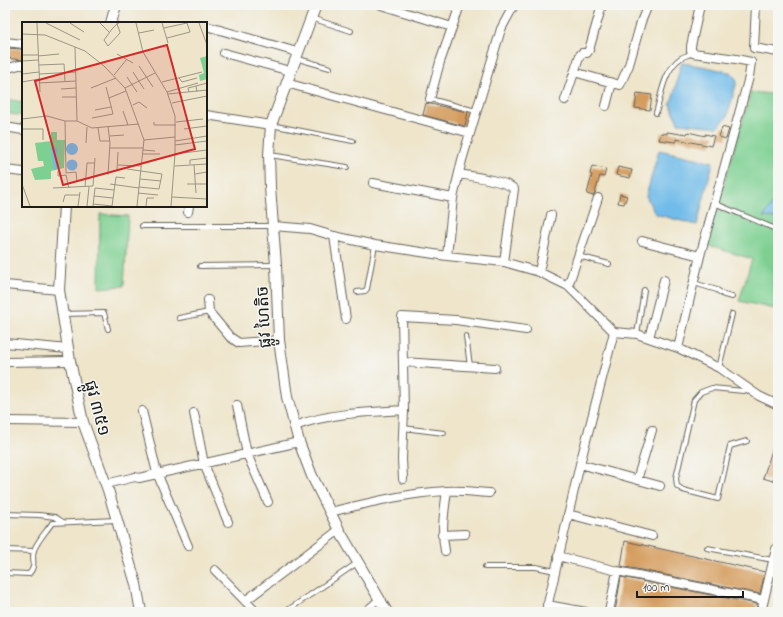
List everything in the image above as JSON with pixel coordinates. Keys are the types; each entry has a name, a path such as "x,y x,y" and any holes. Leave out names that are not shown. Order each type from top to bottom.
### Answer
{"street":[{"path":"112,22 116,5"},
{"name":"ផ្លូវ ហៃតិច","path":"316,5 271,125 269,155 279,340 287,397 294,426 312,476 339,530 388,612"},
{"path":"381,5 452,27"},
{"path":"430,99 440,62 460,5"},
{"path":"447,256 454,198 459,174 501,29 514,5"},
{"path":"566,100 580,55 588,51 602,5"},
{"path":"574,72 620,85 629,65 641,22 648,5"},
{"path":"700,5 691,51 693,53 751,62"},
{"path":"678,348 700,256 748,77 754,48 756,5"},
{"path":"207,26 296,55"},
{"path":"5,42 22,44"},
{"path":"754,48 778,52"},
{"path":"224,53 290,71"},
{"path":"5,69 22,65"},
{"path":"286,83 470,133"},
{"path":"606,106 612,83"},
{"path":"207,115 271,125"},
{"path":"5,127 22,130"},
{"path":"5,170 22,172"},
{"path":"459,174 501,183 511,186 514,189 504,262"},
{"path":"373,183 454,198"},
{"path":"568,286 598,198"},
{"name":"ផ្លូវ ៣៥១","path":"64,207 59,290 70,362 82,422 107,487 136,584 141,612"},
{"path":"539,272 551,215"},
{"path":"272,226 310,229 375,245 447,256 504,262 539,272 568,286 614,332 637,334 678,348 719,368 759,396 778,405"},
{"path":"334,236 346,319"},
{"path":"642,242 700,256"},
{"path":"649,338 664,280"},
{"path":"5,285 59,290"},
{"path":"208,300 209,312 230,337 240,343 279,340"},
{"path":"403,478 404,410 402,317 456,320 526,330"},
{"path":"586,612 546,608 580,464 614,332"},
{"path":"5,343 68,349"},
{"path":"5,362 70,362"},
{"path":"403,362 495,368"},
{"path":"237,405 247,454 268,502"},
{"path":"142,410 158,473 188,546"},
{"path":"294,426 345,413 404,410"},
{"path":"194,413 204,464 228,522"},
{"path":"5,421 82,422"},
{"path":"637,480 652,430"},
{"path":"107,487 136,482 139,478 158,473 299,442"},
{"path":"580,464 660,486"},
{"path":"446,551 442,535 447,491"},
{"path":"330,512 400,496 447,491 489,493"},
{"path":"568,514 652,536"},
{"path":"245,601 339,530"},
{"path":"442,535 465,534"},
{"path":"762,612 776,549"},
{"path":"558,556 617,571 764,600"},
{"path":"214,570 256,612"},
{"path":"609,612 617,571"},
{"path":"364,612 379,599"}],"lane":[{"path":"311,18 351,31"},
{"path":"656,113 668,75 674,64 681,58 693,53"},
{"path":"296,55 330,68"},
{"path":"430,99 477,111"},
{"path":"271,125 354,141"},
{"path":"269,155 347,166"},
{"path":"714,203 778,230"},
{"path":"142,226 272,226"},
{"path":"357,292 365,291 367,289 375,245"},
{"path":"578,256 609,264"},
{"path":"200,266 276,264"},
{"path":"694,283 717,290 724,295 732,297"},
{"path":"637,334 644,290"},
{"path":"180,318 209,312"},
{"path":"63,314 104,313 108,329"},
{"path":"719,368 732,314"},
{"path":"466,336 470,366"},
{"path":"747,387 744,391 712,388 701,392 694,400 676,478 677,486 683,490 718,499 720,498 730,446 747,441"},
{"path":"403,428 444,433"},
{"path":"5,514 55,517 64,523"},
{"path":"5,572 29,574 33,569 34,551 42,536 52,523 117,520"},
{"path":"776,549 778,540"},
{"path":"708,548 773,560"},
{"path":"5,550 34,551"},
{"path":"288,610 357,562"},
{"path":"485,567 536,567 555,570"}],"green space":[{"path":"772,83 778,84 778,293 775,309 739,301 752,259 706,245 751,92 771,94"},
{"path":"5,99 22,102 22,116 5,113"},
{"path":"100,214 128,216 124,286 99,288"}],"water":[{"path":"682,63 732,73 737,81 727,117 718,127 678,123 670,103 674,94"},
{"path":"659,150 713,162 697,225 655,214 646,196"},
{"path":"778,164 778,219 764,217 777,195"}],"building":[{"path":"5,48 22,49 22,60 5,58"},
{"path":"637,93 652,95 650,110 635,108"},
{"path":"426,103 468,112 465,126 423,115"},
{"path":"722,127 729,129 726,139 719,137"},
{"path":"667,132 687,134 688,132 705,136 705,134 714,136 711,146 676,139 676,142 659,140 661,133 667,134"},
{"path":"592,166 606,169 604,177 600,176 593,196 587,194 592,175 590,174"},
{"path":"618,167 632,170 630,178 616,175"},
{"path":"620,194 627,196 624,204 618,203"},
{"path":"777,435 778,464 773,481 763,478"},
{"path":"625,541 765,572 760,594 621,566"},
{"path":"621,577 757,604 756,612 615,612"}]}
